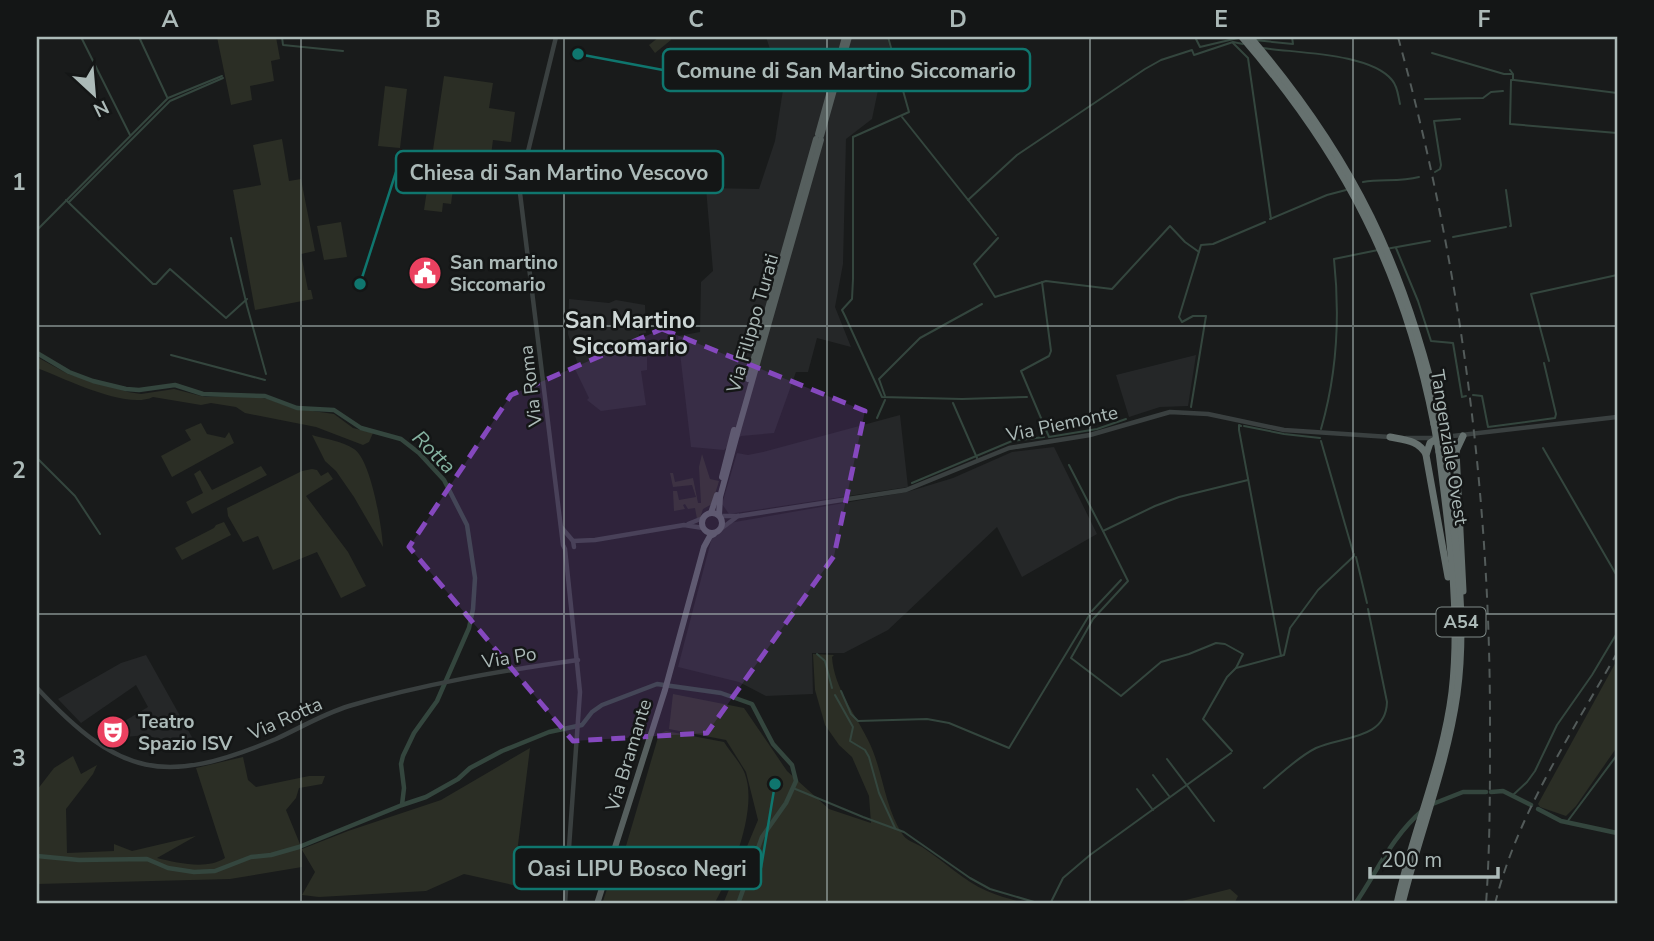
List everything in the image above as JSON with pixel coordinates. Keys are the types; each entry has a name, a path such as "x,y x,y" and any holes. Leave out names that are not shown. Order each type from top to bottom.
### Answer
{"highway":[{"name":"Tangenziale Ovest","path":"1250,42 1307,108 1336,151 1384,249 1413,318 1442,451 1459,638 1452,721 1400,904"},
{"path":"1459,638 1463,565 1456,450 1463,436"},
{"path":"1390,437 1419,445 1426,455 1459,638"},
{"path":"1426,455 1430,443 1442,438 1456,450"}],"main road":[{"name":"Via Filippo Turati","path":"717,515 847,37"},
{"path":"717,515 723,522 722,528 709,537 704,547 703,519 717,515"},
{"path":"704,529 714,534"},
{"name":"Via Bramante","path":"597,904 665,690 704,547"}],"street":[{"name":"Via Roma","path":"556,37 520,193 565,549"},
{"name":"Via Piemonte","path":"717,515 739,516 906,490 1009,448 1090,435 1170,412 1193,412 1284,430 1442,438 1617,417"},
{"name":"Via Piemonte","path":"722,528 739,516"},
{"path":"564,541 572,543 595,540 684,525 703,519"},
{"path":"684,525 704,529"},
{"name":"Via Roma","path":"562,526 572,543"},
{"path":"572,543 565,549 565,560 578,660"},
{"path":"565,560 572,543"},
{"name":"Via Po","path":"445,682 578,660"},
{"name":"Via Bramante","path":"565,904 579,717 578,660"},
{"name":"Via Rotta","path":"37,688 75,726 106,750 139,764 176,769 238,754 345,708 445,682"}],"highlighted area":[{"path":"662,329 865,411 834,556 707,733 573,741 409,547 511,395"}],"shaded area":[{"path":"217,37 276,37 280,59 271,61 274,81 250,86 252,100 231,105"},
{"path":"659,37 669,37 671,40 655,53 649,45"},
{"path":"766,37 887,37 895,67 882,71 872,119 846,139 843,264 835,307 851,347 817,338 808,372 796,372 774,433 741,436 724,450 691,447 678,336 700,332 701,282 713,271 706,188 759,189 775,141 785,77 775,64"},
{"path":"444,76 493,83 489,108 515,112 511,142 493,140 488,178 455,174 451,204 443,203 442,212 424,210"},
{"path":"385,86 407,89 400,148 378,146"},
{"path":"282,139 289,181 301,179 315,251 301,254 308,290 311,290 313,299 255,310 233,190 261,185 253,145"},
{"path":"341,222 347,257 324,260 317,226"},
{"path":"569,299 609,303 616,300 645,305 646,333 639,334 638,348 647,350 647,370 641,371 646,405 601,411 587,400 589,398 574,367 578,365 568,334"},
{"path":"1196,355 1188,406 1160,407 1129,417 1116,375"},
{"path":"37,357 68,374 128,392 141,394 174,389 205,397 249,396 268,399 292,408 334,414 353,428 373,433 369,442 363,445 316,427 245,413 236,407 211,403 201,405 153,397 141,400 112,396 37,368"},
{"path":"900,415 908,487 729,514 722,504 737,453 748,455 763,452"},
{"path":"201,423 207,434 225,438 229,432 234,443 172,477 161,456 191,440 185,430"},
{"path":"312,435 344,444 360,456 366,466 374,495 383,547 354,497 336,471 325,461"},
{"path":"1054,447 1097,534 1022,577 997,527 888,630 844,653 812,653 813,694 766,696 739,682 678,667 712,537 729,523 907,492 953,478 1012,452"},
{"path":"702,454 710,479 719,481 712,504 703,509 697,519 695,508 688,509 685,504 685,509 674,511 673,491 677,491 679,500 696,497 692,485 673,487 670,473 673,473 675,482 693,478 698,503 701,503 699,467"},
{"path":"261,466 267,475 192,514 186,502 203,493 194,474 200,470 212,490"},
{"path":"317,470 321,476 328,472 333,479 306,496 348,552 366,586 341,598 317,552 273,570 258,536 243,542 228,516 227,508 302,471"},
{"path":"224,522 231,535 182,560 175,548"},
{"path":"813,654 834,655 832,657 837,679 873,751 892,812 903,835 979,887 1028,904 723,904 758,820 746,772 726,740 669,729 673,694 744,708 787,771 829,809 871,823 869,796 852,757 839,745 825,725 815,690"},
{"path":"146,655 193,739 176,747 147,735 124,737 118,725 148,707 136,685 81,723 58,699 121,663"},
{"path":"1617,660 1617,747 1566,816 1540,807 1538,804"},
{"path":"666,731 724,742 743,770 748,788 748,805 746,823 735,859 714,904 602,904 608,886 626,880 637,867 637,854 626,846 659,734"},
{"path":"530,748 513,885 464,874 426,891 319,897 302,895 315,872 302,850 302,867 230,879 37,884 37,790 54,768 73,756 81,774 97,765 66,809 67,853 114,851 114,844 132,851 196,836 157,858 201,865 225,858 196,768 243,757 248,780 256,787 309,776 325,776 322,784 299,788 296,798 286,810 302,849 441,800"},
{"path":"1230,889 1238,896 1234,904 1170,904"}],"waterway":[{"path":"81,37 130,135"},
{"path":"139,37 167,97"},
{"path":"282,37 283,45 343,51"},
{"path":"888,37 909,112 853,137 852,299 842,310 882,397 1027,397"},
{"path":"1195,37 1200,47 1238,38"},
{"path":"1254,40 1293,44 1292,37"},
{"path":"968,200 1017,155 1145,69 1161,60 1192,50 1194,55 1233,42 1243,44"},
{"path":"1233,43 1248,58 1271,219"},
{"path":"1263,48 1332,56 1367,64 1392,80 1400,104"},
{"path":"1432,53 1512,74"},
{"path":"1510,70 1513,74 1510,124 1617,133"},
{"path":"37,230 168,98 222,76"},
{"path":"69,202 170,101 223,78"},
{"path":"1514,80 1617,93"},
{"path":"1425,99 1483,98 1491,92 1503,91"},
{"path":"902,117 996,235"},
{"path":"1435,172 1441,165 1434,121 1460,119"},
{"path":"1363,182 1419,177"},
{"path":"1270,219 1327,195 1346,190"},
{"path":"1506,190 1510,226"},
{"path":"66,200 153,284 170,269 226,318 247,299"},
{"path":"1191,407 1206,316 1193,316 1182,322 1179,317 1201,245 1213,244 1265,222"},
{"path":"998,238 974,264 995,297 1046,281 1112,289 1170,226 1199,252"},
{"path":"1453,237 1506,227"},
{"path":"231,238 266,374"},
{"path":"1386,249 1430,241"},
{"path":"1396,248 1431,341 1453,343 1462,397 1466,396"},
{"path":"1321,429 1331,387 1336,345 1334,259 1378,250"},
{"path":"1549,361 1531,294 1617,275"},
{"path":"1042,282 1051,351 1049,356 1021,371 1049,437 1097,429 1126,419"},
{"path":"885,396 879,379 920,338 982,304"},
{"name":"Rotta","path":"37,353 69,372 126,389 175,385 203,394 265,396 297,408 334,410 361,428 401,439 419,453 444,480 467,525 475,578 473,609 469,628 437,701 414,733 403,756 402,805"},
{"path":"171,355 265,380"},
{"path":"1473,395 1482,396 1488,427 1555,418 1544,363"},
{"path":"877,418 885,400"},
{"path":"953,403 977,458"},
{"path":"1241,426 1239,425 1239,430 1281,656"},
{"path":"1244,426 1320,438"},
{"path":"912,483 1012,441 1044,437"},
{"path":"1321,441 1353,552"},
{"path":"1543,448 1617,576"},
{"path":"37,458 75,496 100,534"},
{"path":"1069,465 1103,531"},
{"path":"1236,668 1243,654 1225,644 1216,643 1161,662 1121,696 1071,658 1093,619 1128,581 1103,531 1179,497 1248,480"},
{"path":"1232,751 1203,719 1227,677 1236,668 1284,655 1290,628 1318,590 1354,554"},
{"path":"1356,557 1367,603"},
{"path":"1092,611 1121,580"},
{"path":"1264,788 1309,752 1326,744 1361,735 1379,724 1385,714 1387,702 1368,609"},
{"path":"841,691 851,714 858,721 927,719 949,723 1009,748 1090,614"},
{"path":"1512,796 1535,771 1557,725 1617,633"},
{"path":"817,654 825,661 832,688"},
{"path":"37,856 79,860 147,859 168,868 194,872 215,871 251,857 271,855 299,847 426,797 502,751 549,732 582,725 592,712 602,705 657,684 721,693 752,704 773,744 792,765 796,781 786,803 762,837 738,904"},
{"path":"835,695 853,727 850,741 865,750 869,757 879,793 895,828"},
{"path":"1050,904 1063,878 1090,855 1231,753"},
{"path":"1567,822 1617,755"},
{"path":"1167,759 1214,821"},
{"path":"1153,775 1169,796"},
{"path":"793,788 904,832 990,889 1041,904"},
{"path":"1137,789 1153,810"},
{"path":"1491,792 1503,791 1531,805"},
{"path":"1430,805 1463,792 1486,792"},
{"path":"1538,809 1561,821 1617,833"},
{"path":"1355,904 1402,831 1423,810"}],"railway":[{"path":"1398,37 1420,122 1455,295 1478,470 1489,647 1490,798 1486,904"},
{"path":"1495,904 1517,838 1531,806 1617,653"}],"place":[{"name":"Comune di San Martino Siccomario","path":"578,54"},
{"name":"San martino Siccomario","path":"425,273"},
{"name":"Chiesa di San Martino Vescovo","path":"360,284"},
{"name":"Teatro Spazio ISV","path":"113,732"},
{"name":"Oasi LIPU Bosco Negri","path":"775,784"}],"district":[{"name":"San Martino Siccomario","path":"630,333"}]}
